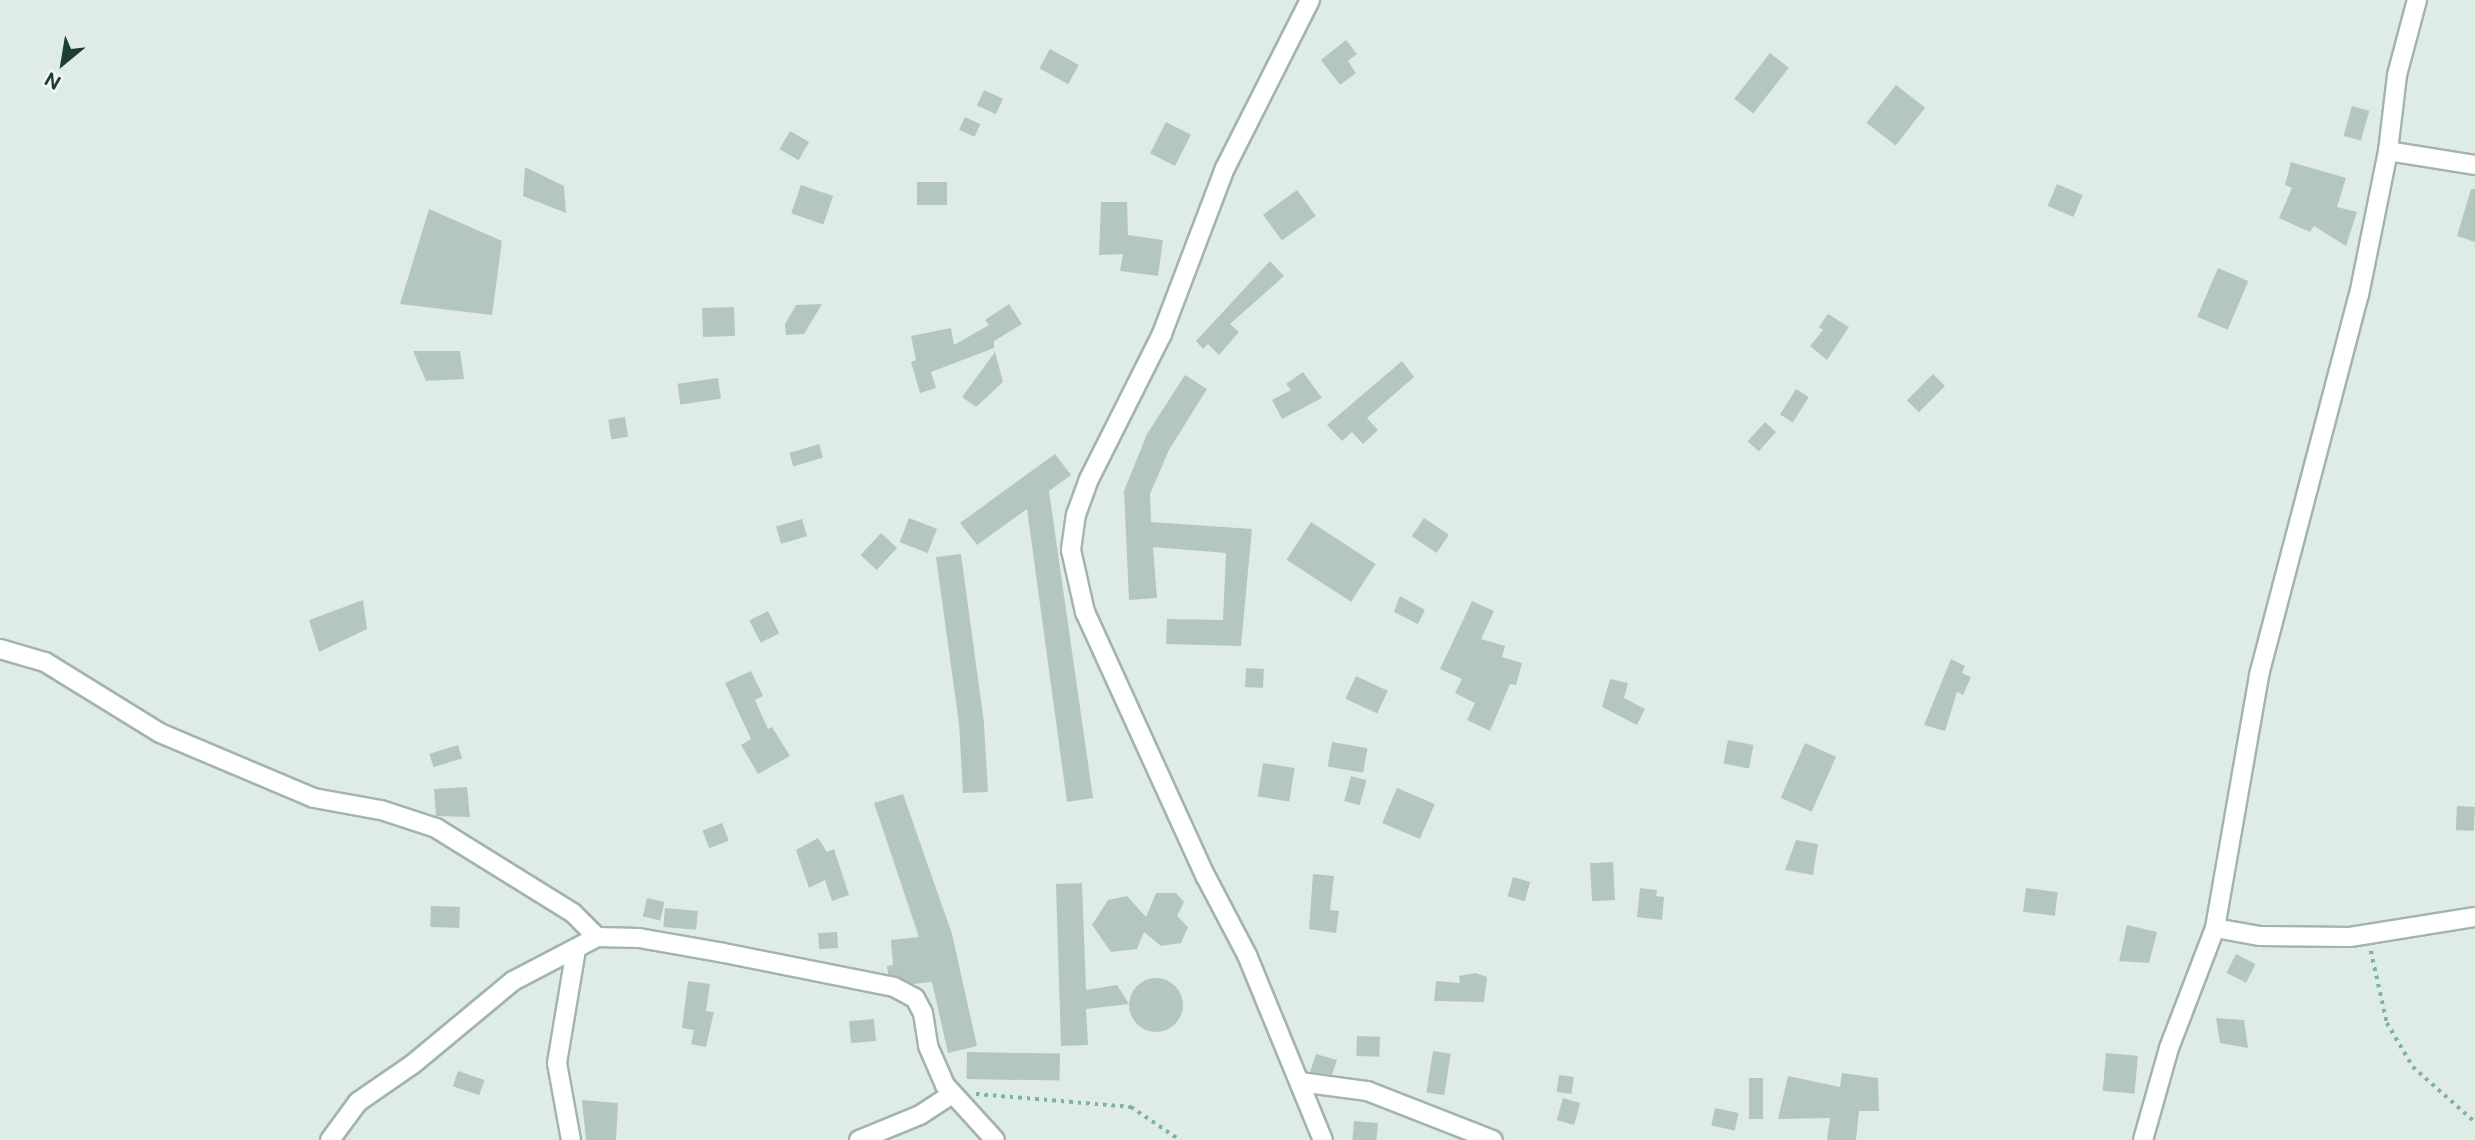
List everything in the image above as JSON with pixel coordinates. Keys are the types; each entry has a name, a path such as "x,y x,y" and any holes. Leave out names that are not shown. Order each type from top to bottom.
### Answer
{"street":[{"path":"1310,0 1225,169 1163,334 1089,479 1076,514 1071,550 1085,612 1206,877 1247,955 1323,1140"},
{"path":"2143,1140 2169,1048 2216,929 2259,675 2331,412 2388,151 2397,75 2417,0"},
{"path":"2388,151 2475,165"},
{"path":"0,649 45,662 160,733 289,787 436,828 572,913 597,937 712,950 894,987 915,998 923,1013 928,1046 952,1094 995,1140"},
{"path":"2216,929 2303,939 2370,935 2475,917"},
{"path":"330,1140 358,1102 413,1064 513,981 597,937"},
{"path":"571,1140 557,1063 576,950"},
{"path":"1300,1082 1367,1091 1493,1140"},
{"path":"859,1140 920,1115 952,1094"}],"path":[{"path":"2370,935 2373,972 2387,1024 2413,1067 2475,1122"},
{"path":"952,1094 1006,1094 1131,1107 1180,1140"}],"building":[{"path":"1346,40 1357,54 1348,61 1356,73 1340,85 1321,60"},
{"path":"1050,49 1079,65 1068,84 1039,68"},
{"path":"1770,53 1789,68 1753,113 1734,99"},
{"path":"1896,85 1925,108 1896,146 1866,123"},
{"path":"984,90 1003,99 996,114 977,105"},
{"path":"2352,106 2369,111 2361,141 2343,136"},
{"path":"965,117 980,124 974,137 959,130"},
{"path":"1166,122 1191,135 1175,166 1150,153"},
{"path":"790,131 809,142 799,160 780,149"},
{"path":"2291,162 2346,178 2337,207 2357,212 2346,246 2314,226 2310,232 2279,218 2292,188 2285,185"},
{"path":"525,167 564,186 566,213 523,196"},
{"path":"917,182 947,182 947,205 917,205"},
{"path":"2057,184 2083,195 2073,217 2048,206"},
{"path":"801,185 833,196 823,224 791,213"},
{"path":"2471,189 2475,189 2475,242 2457,236"},
{"path":"1297,190 1316,216 1282,241 1263,215"},
{"path":"1101,202 1127,202 1128,235 1163,240 1158,276 1120,271 1123,254 1099,255"},
{"path":"429,209 502,241 492,315 400,304"},
{"path":"1270,261 1284,276 1230,324 1239,332 1219,355 1208,344 1203,349 1196,341"},
{"path":"2218,268 2248,281 2228,330 2197,317"},
{"path":"822,304 804,334 786,335 785,324 796,305"},
{"path":"1009,304 1022,324 994,341 994,348 931,372 936,388 920,393 911,362 916,360 911,336 951,328 954,345 989,325 985,320"},
{"path":"734,307 735,336 703,337 702,308"},
{"path":"1828,314 1849,327 1827,360 1810,346 1823,330 1819,327"},
{"path":"413,351 460,351 464,379 426,381"},
{"path":"995,352 1003,382 976,407 962,397"},
{"path":"1402,361 1414,377 1367,418 1378,430 1363,444 1352,432 1342,441 1327,425"},
{"path":"1303,372 1322,398 1282,419 1272,400 1291,390 1286,384"},
{"path":"1933,374 1945,386 1919,412 1907,400"},
{"path":"1185,375 1207,389 1169,450 1150,494 1151,522 1252,529 1241,646 1166,644 1167,619 1223,620 1226,553 1153,547 1157,598 1129,600 1124,491 1147,434"},
{"path":"718,378 721,399 680,405 677,384"},
{"path":"1796,389 1809,397 1793,422 1780,414"},
{"path":"625,417 628,437 611,439 608,420"},
{"path":"1765,422 1776,432 1759,451 1748,441"},
{"path":"819,444 823,457 793,466 789,453"},
{"path":"1055,454 1071,475 1049,491 1093,798 1067,802 1027,509 977,545 960,523"},
{"path":"909,518 937,529 928,553 900,542"},
{"path":"1424,518 1449,535 1437,553 1412,536"},
{"path":"802,519 807,536 781,544 776,526"},
{"path":"1311,522 1376,564 1351,602 1286,560"},
{"path":"881,533 897,548 877,570 861,555"},
{"path":"961,554 984,723 988,792 963,793 959,724 936,557"},
{"path":"1400,596 1425,610 1418,624 1394,612"},
{"path":"363,600 367,629 319,652 309,620"},
{"path":"1472,601 1494,611 1481,639 1505,646 1502,657 1522,663 1516,685 1510,684 1490,731 1467,720 1475,703 1455,693 1462,679 1440,669"},
{"path":"768,611 779,633 761,643 749,621"},
{"path":"1951,659 1965,666 1962,673 1971,677 1963,695 1957,692 1945,731 1924,725"},
{"path":"1246,668 1264,669 1263,688 1245,687"},
{"path":"751,671 763,696 755,700 768,729 772,727 790,756 758,774 741,745 751,739 725,683"},
{"path":"1356,676 1388,691 1377,713 1345,699"},
{"path":"1610,679 1628,683 1624,698 1645,709 1637,725 1602,707"},
{"path":"1728,740 1754,745 1749,769 1723,764"},
{"path":"1332,742 1367,748 1363,773 1328,767"},
{"path":"1805,743 1836,757 1812,812 1781,798"},
{"path":"458,745 462,758 433,767 429,754"},
{"path":"1263,763 1295,768 1289,802 1258,797"},
{"path":"1351,776 1366,780 1360,805 1344,801"},
{"path":"467,787 470,817 436,816 434,789"},
{"path":"1397,788 1435,804 1420,839 1382,823"},
{"path":"903,794 952,934 977,1046 948,1053 932,982 912,984 888,974 887,966 893,965 891,940 919,937 874,803"},
{"path":"2457,806 2475,807 2474,831 2456,830"},
{"path":"722,823 729,841 709,848 702,831"},
{"path":"818,838 827,852 834,849 849,895 832,901 825,880 809,888 796,850"},
{"path":"1796,840 1818,844 1813,875 1785,870"},
{"path":"1613,862 1615,900 1592,901 1590,863"},
{"path":"1313,874 1334,876 1330,910 1339,911 1336,933 1309,929"},
{"path":"1513,877 1530,882 1525,901 1507,896"},
{"path":"1082,883 1086,990 1117,985 1129,1004 1086,1009 1088,1045 1061,1046 1056,884"},
{"path":"1640,888 1657,890 1656,896 1664,897 1662,920 1637,917"},
{"path":"2026,888 2058,892 2055,916 2023,912"},
{"path":"1156,893 1176,893 1184,902 1177,916 1188,927 1181,943 1161,946 1144,932 1137,949 1111,952 1092,925 1108,900 1127,896 1146,917"},
{"path":"647,898 665,902 660,921 643,917"},
{"path":"431,906 460,907 459,928 430,927"},
{"path":"665,908 698,911 696,930 663,927"},
{"path":"2127,925 2157,932 2149,963 2119,961"},
{"path":"837,932 838,948 819,949 818,933"},
{"path":"2236,954 2256,964 2246,983 2226,973"},
{"path":"1476,973 1487,977 1484,1002 1434,1001 1436,981 1460,983 1459,976"},
{"path":"1156,978 1175,986 1183,1005 1175,1024 1156,1032 1137,1024 1129,1005 1137,986"},
{"path":"688,981 710,984 706,1011 714,1012 706,1047 691,1044 694,1030 682,1028"},
{"path":"2216,1018 2244,1020 2248,1048 2220,1043"},
{"path":"874,1019 876,1041 851,1043 849,1021"},
{"path":"1357,1036 1380,1037 1379,1057 1356,1056"},
{"path":"1433,1051 1451,1054 1444,1095 1426,1092"},
{"path":"967,1052 1060,1054 1060,1081 967,1079"},
{"path":"2106,1053 2138,1056 2135,1094 2103,1091"},
{"path":"1316,1054 1337,1060 1332,1075 1310,1072"},
{"path":"458,1071 484,1080 479,1095 453,1086"},
{"path":"1842,1073 1878,1078 1879,1111 1859,1111 1856,1140 1827,1140 1830,1118 1778,1119 1788,1076 1840,1087"},
{"path":"1559,1075 1574,1077 1571,1094 1557,1092"},
{"path":"1749,1078 1763,1078 1763,1119 1749,1119"},
{"path":"1563,1098 1580,1103 1574,1125 1557,1120"},
{"path":"582,1100 618,1103 616,1140 586,1140"},
{"path":"1715,1108 1738,1113 1735,1131 1711,1126"},
{"path":"1354,1121 1378,1123 1376,1140 1352,1140"}]}
